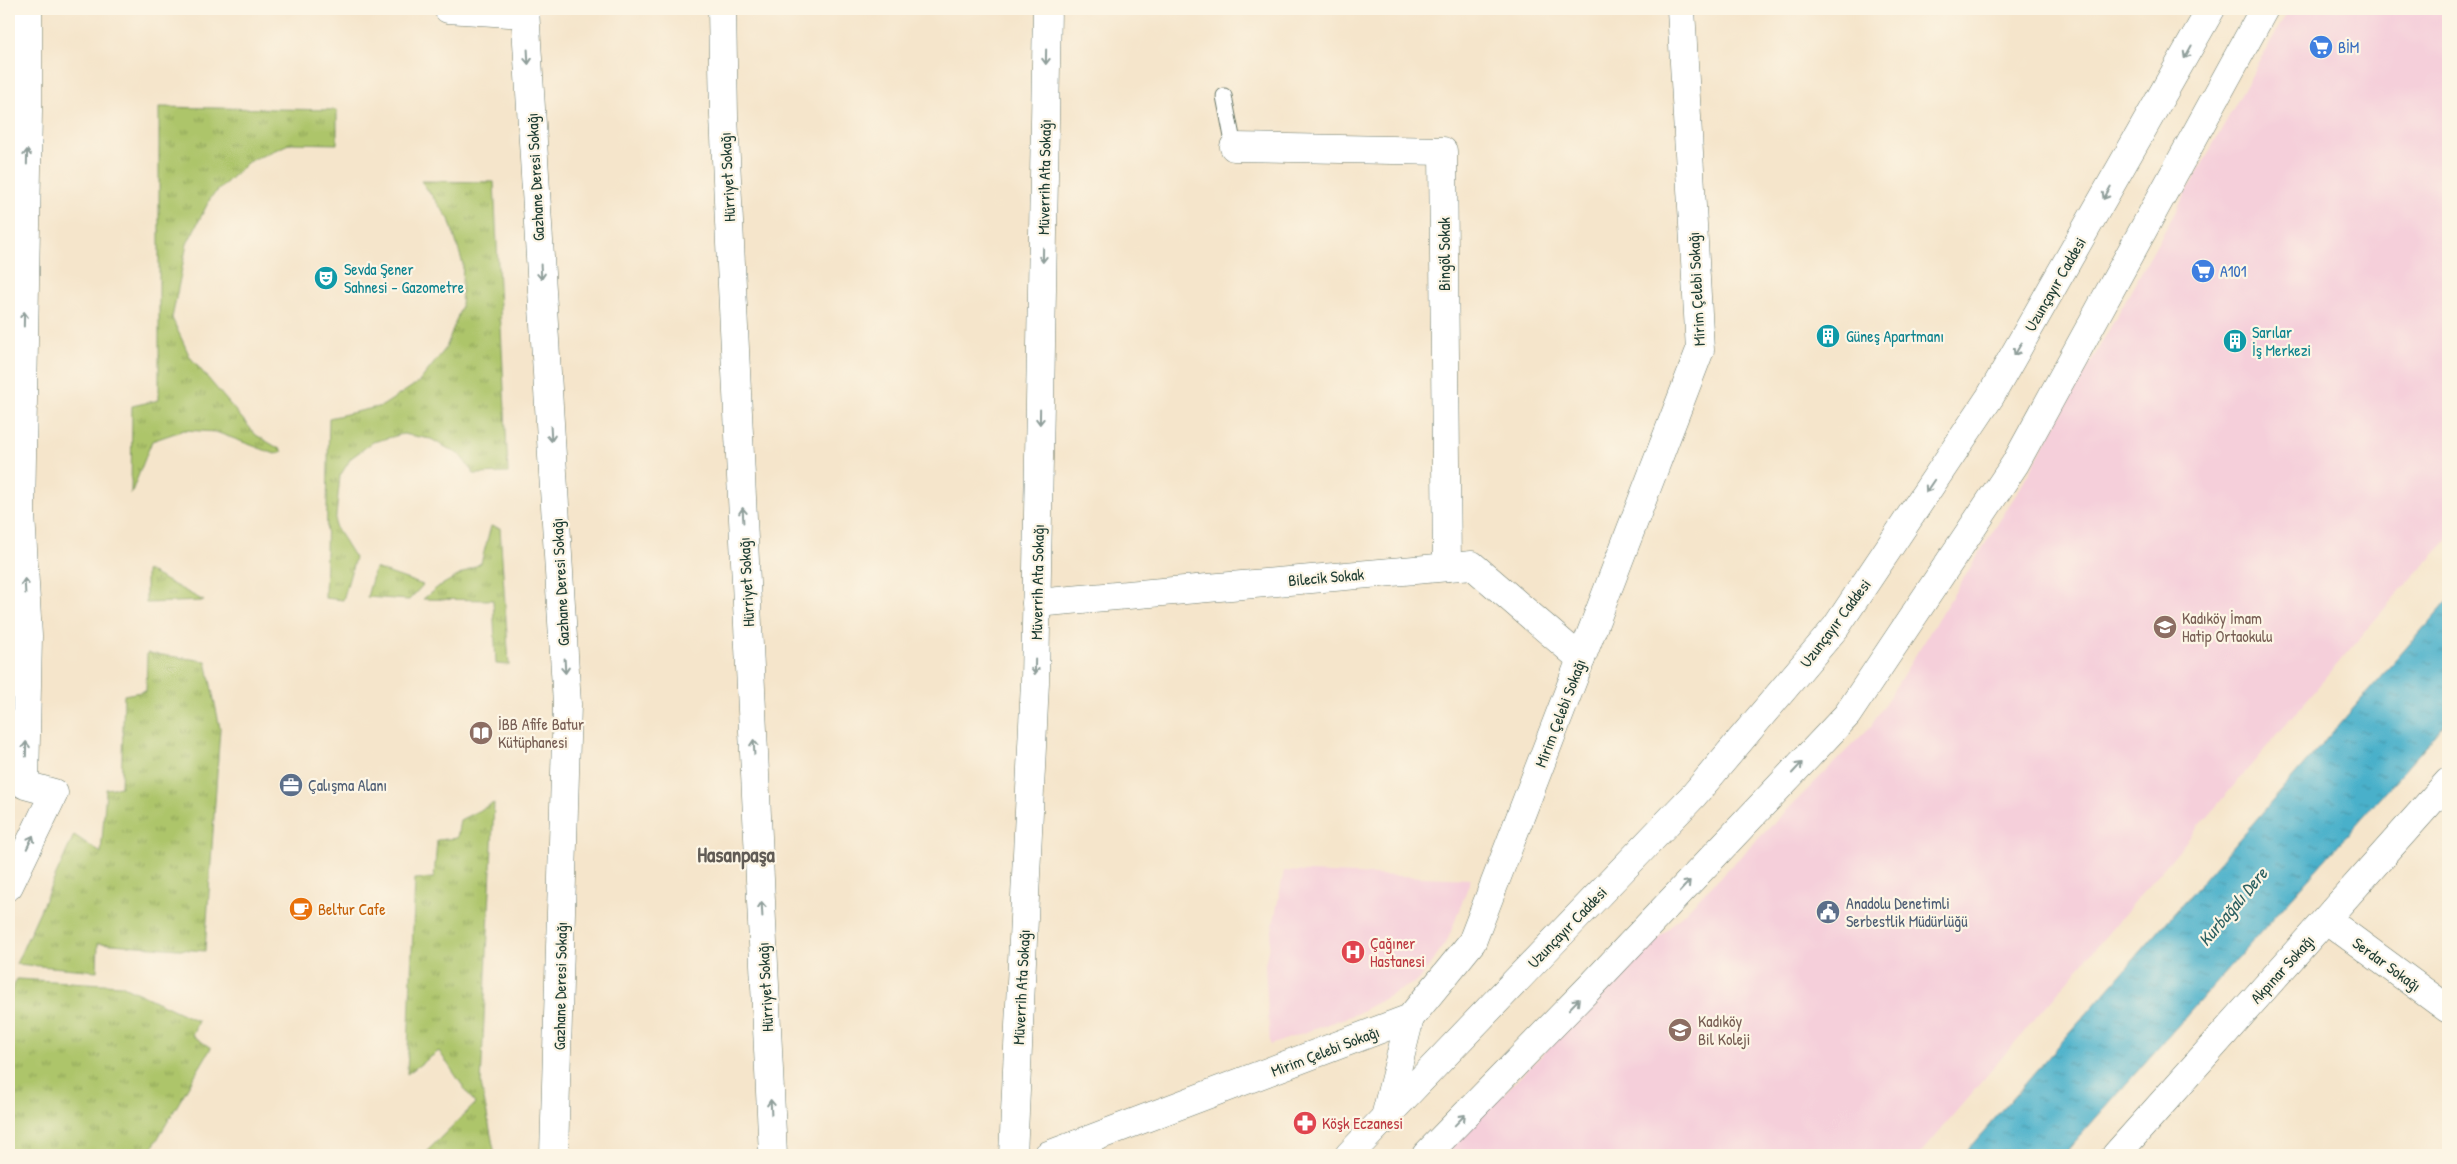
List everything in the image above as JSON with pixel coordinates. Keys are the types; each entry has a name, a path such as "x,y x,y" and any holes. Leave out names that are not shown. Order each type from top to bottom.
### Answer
{"street":[{"path":"9,886 56,790 17,782 28,636 20,514 28,111 28,9"},
{"path":"448,9 525,11"},
{"name":"Hürriyet Sokağı","path":"722,9 725,136 773,1155"},
{"name":"Müverrih Ata Sokağı","path":"1013,1155 1034,692 1047,9"},
{"name":"Mirim Çelebi Sokağı","path":"1048,1155 1410,1018 1472,942 1700,350 1681,9"},
{"name":"Uzunçayır Caddesi","path":"1349,1155 1384,1121 1487,1010 1694,795 1836,627 1990,397 2211,9"},
{"path":"1426,1155 1592,985 1847,715 2015,464 2264,9"},
{"name":"Gazhane Deresi Sokağı","path":"525,11 567,704 554,1155"},
{"name":"Bingöl Sokak","path":"1234,147 1443,151 1446,567"},
{"name":"Bilecik Sokak","path":"1036,603 1472,565 1581,659"},
{"name":"Akpınar Sokağı","path":"2115,1155 2327,920 2448,782"},
{"name":"Serdar Sokağı","path":"2327,920 2448,1009"},
{"path":"1384,1121 1410,1018"}],"lane":[{"path":"1224,96 1234,147"}],"shaded area":[{"path":"2289,9 2448,9 2448,540 2397,594 1919,1155 1442,1155 1871,726 2022,485"},
{"name":"Çağıner Hastanesi","path":"1284,871 1471,879 1448,939 1419,980 1356,1014 1270,1045 1265,965"}],"green space":[{"path":"159,107 337,110 337,144 291,143 248,162 211,197 187,244 172,318 190,357 256,435 283,451 275,454 216,432 184,430 152,441 131,494 132,406 159,400"},
{"path":"421,181 494,182 508,473 474,474 460,455 431,439 403,434 373,442 351,458 340,476 335,526 355,558 343,600 325,598 329,418 382,406 419,382 446,348 461,307 463,264 449,219"},
{"path":"491,526 500,528 509,665 496,664 493,600 423,599 438,587 481,563"},
{"path":"375,568 423,585 409,600 367,597"},
{"path":"146,570 204,601 146,603"},
{"path":"147,653 206,661 220,728 205,951 98,943 97,971 16,964 74,835 101,853 106,789 121,787 124,695 146,691"},
{"path":"494,803 481,1084 495,1155 430,1155 428,1150 475,1104 439,1051 407,1074 415,879 434,878 437,840 457,838 460,820"},
{"path":"17,979 121,985 198,1021 192,1035 211,1048 148,1155 9,1155 9,996"}],"water":[{"name":"Kurbağalı Dere","path":"2448,600 2448,721 2063,1155 1963,1155"}],"place":[{"name":"BİM","path":"2321,47"},
{"name":"A101","path":"2203,271"},
{"name":"Sevda Şener Sahnesi - Gazometre","path":"326,278"},
{"name":"Güneş Apartmanı","path":"1828,336"},
{"name":"Sarılar İş Merkezi","path":"2235,341"},
{"name":"Kadıköy İmam Hatip Ortaokulu","path":"2165,627"},
{"name":"İBB Afife Batur Kütüphanesi","path":"481,733"},
{"name":"Çalışma Alanı","path":"291,785"},
{"name":"Beltur Cafe","path":"301,909"},
{"name":"Anadolu Denetimli Serbestlik Müdürlüğü","path":"1828,912"},
{"name":"Çağıner Hastanesi","path":"1353,952"},
{"name":"Kadıköy Bil Koleji","path":"1680,1030"},
{"name":"Köşk Eczanesi","path":"1305,1123"}],"district":[{"name":"Hasanpaşa","path":"736,855"}]}
